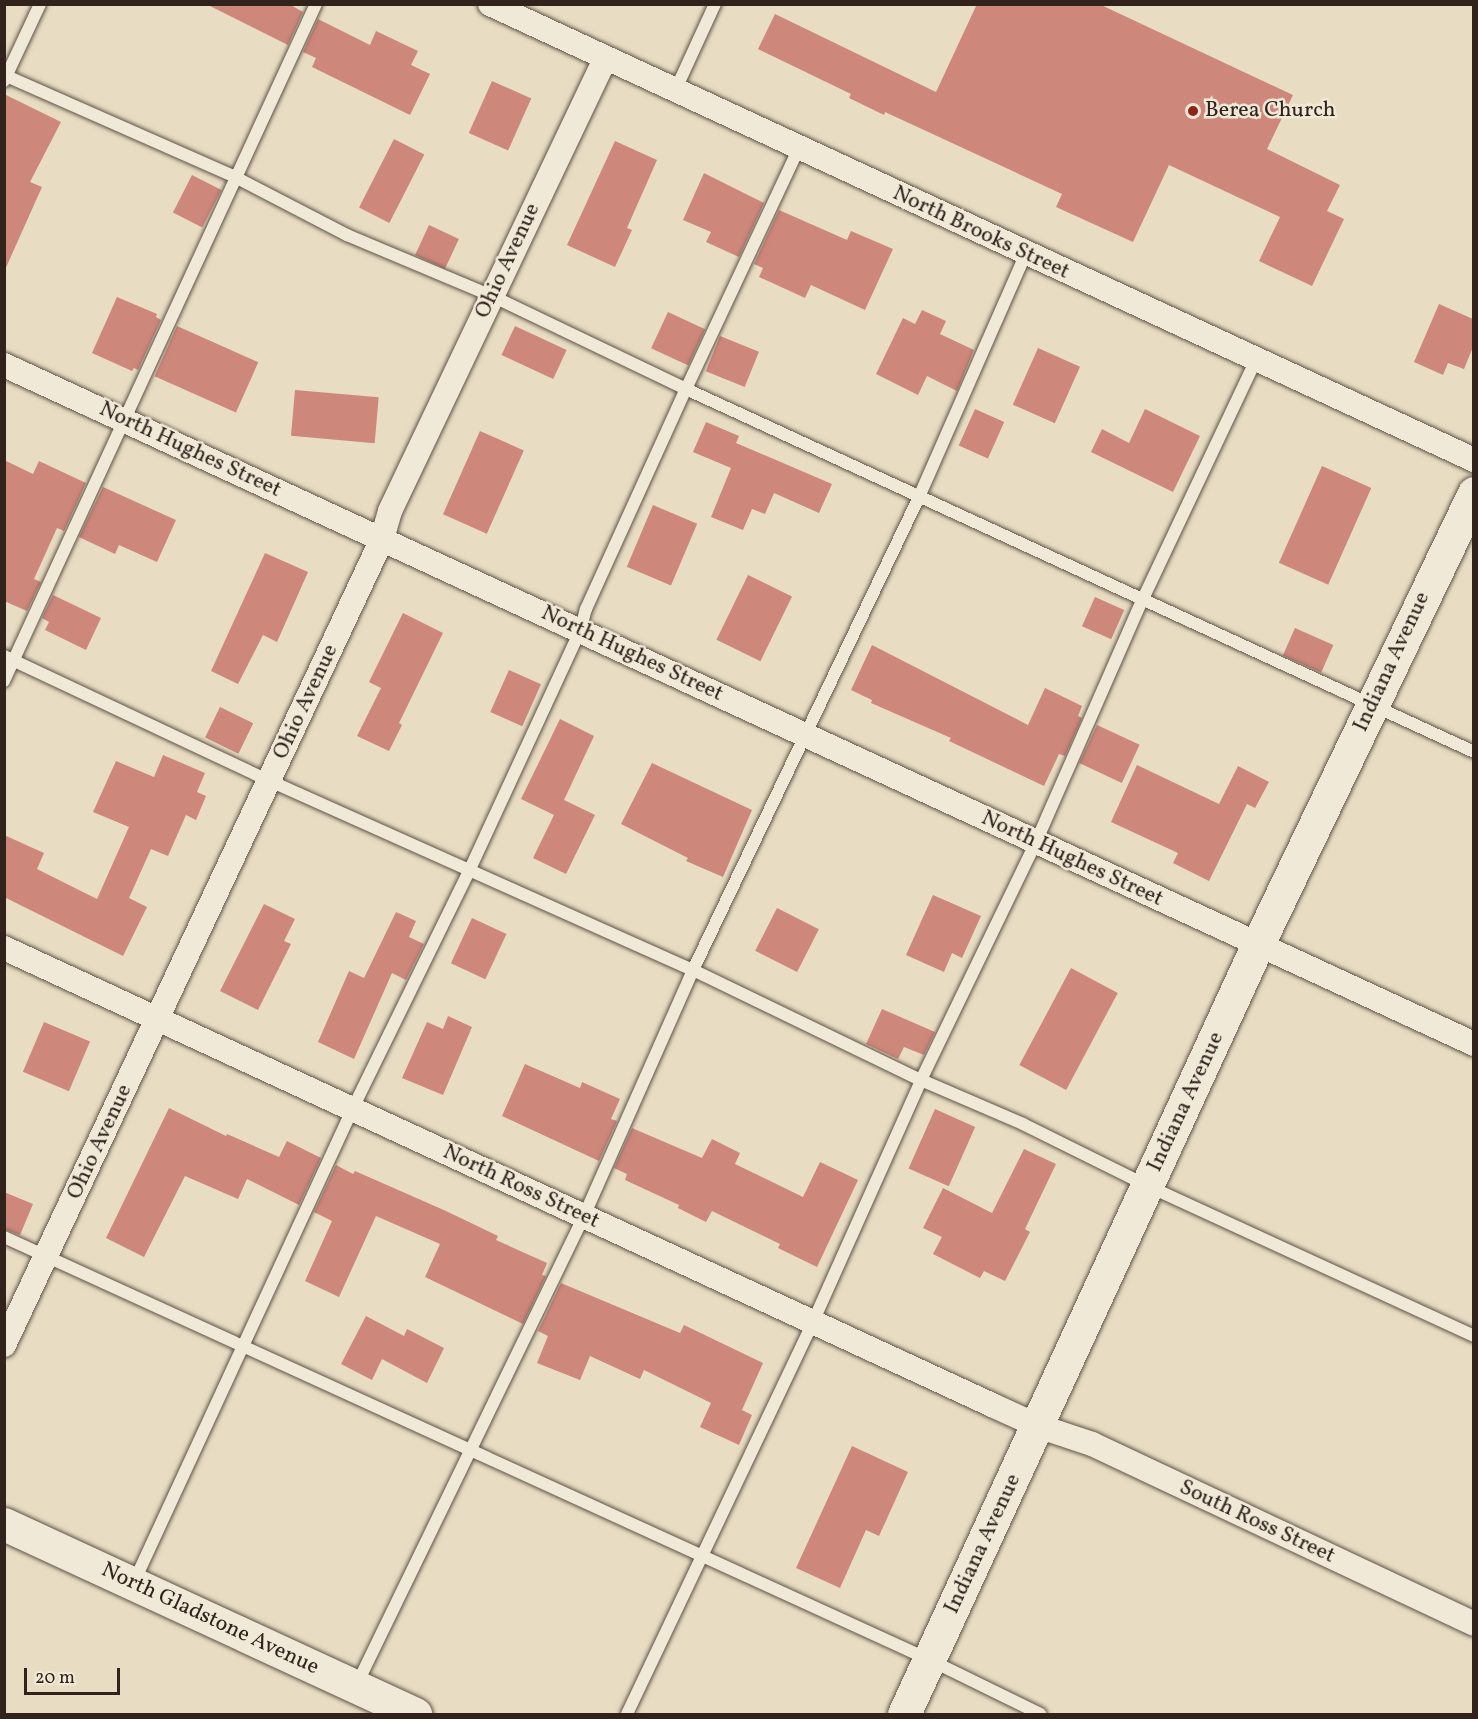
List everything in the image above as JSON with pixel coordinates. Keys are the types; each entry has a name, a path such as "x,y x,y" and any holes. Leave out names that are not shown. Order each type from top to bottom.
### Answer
{"street":[{"name":"North Brooks Street","path":"490,4 1473,460"},
{"name":"Ohio Avenue","path":"4,1344 270,781 382,539 390,511 605,59"},
{"name":"North Hughes Street","path":"4,365 1473,1044"},
{"name":"Indiana Avenue","path":"904,1714 1258,944 1473,493"},
{"name":"North Ross Street","path":"4,948 1038,1426"},
{"name":"South Ross Street","path":"1038,1426 1092,1444 1473,1624"},
{"name":"North Gladstone Avenue","path":"4,1524 415,1714"}],"lane":[{"path":"40,4 5,77 237,178 347,235 492,296 686,390 1473,752"},
{"path":"4,681 9,658 125,420 316,4"},
{"path":"675,91 715,4"},
{"path":"133,1584 353,1108 470,870 580,631 586,609 799,148"},
{"path":"356,1687 584,1216 693,970 919,497 1026,253"},
{"path":"627,1714 813,1322 921,1080 1036,842 1142,601 1256,360"},
{"path":"9,658 270,781 693,970 921,1080 1023,1124 1148,1186 1473,1336"},
{"path":"4,1237 930,1660 1040,1714"}],"building":[{"path":"206,4 289,4 303,12 288,45"},
{"name":"Berea Church","path":"977,4 1099,4 1293,95 1267,149 1340,185 1327,211 1344,219 1312,286 1259,261 1280,217 1169,165 1133,242 1056,207 1062,194 885,112 884,115 849,98 851,94 758,49 775,14 936,92"},
{"path":"318,19 370,45 376,31 418,51 411,65 430,74 410,115 312,67 316,58 303,52"},
{"path":"492,81 531,98 508,151 469,133"},
{"path":"4,94 61,122 30,182 42,187 4,272"},
{"path":"394,139 424,154 389,223 359,208"},
{"path":"615,141 657,160 627,228 632,230 615,267 567,245"},
{"path":"704,173 764,203 739,257 706,242 711,232 683,220"},
{"path":"192,175 221,190 202,227 173,212"},
{"path":"779,210 847,240 851,231 893,249 865,310 811,285 805,298 759,277 763,268 754,264"},
{"path":"429,225 459,239 445,269 415,255"},
{"path":"117,297 157,314 156,317 161,320 138,370 134,368 132,371 92,353"},
{"path":"1439,304 1473,319 1473,347 1464,369 1448,363 1443,375 1414,362"},
{"path":"922,310 946,321 940,334 974,350 957,391 927,376 918,395 876,374 903,318 915,324"},
{"path":"668,312 705,329 688,366 651,348"},
{"path":"177,326 258,362 236,412 155,376"},
{"path":"515,326 567,350 553,379 501,355"},
{"path":"720,336 759,352 745,387 706,371"},
{"path":"1038,348 1080,367 1055,423 1013,405"},
{"path":"295,390 379,397 375,443 291,436"},
{"path":"975,409 1004,422 988,459 959,446"},
{"path":"1145,409 1200,436 1173,492 1091,452 1102,429 1129,443"},
{"path":"706,422 739,436 736,443 832,484 819,513 774,493 765,514 752,509 743,530 711,517 731,468 693,452"},
{"path":"480,431 524,451 487,534 443,514"},
{"path":"4,460 33,474 39,461 86,483 64,531 57,528 34,579 41,582 27,611 4,601"},
{"path":"1322,466 1371,488 1328,585 1279,563"},
{"path":"103,487 176,520 157,562 119,545 115,554 79,537"},
{"path":"653,505 697,524 671,585 627,567"},
{"path":"265,553 308,572 277,642 263,635 238,684 211,671"},
{"path":"748,575 792,596 760,661 716,640"},
{"path":"53,595 101,618 86,650 45,630 49,622 42,618"},
{"path":"1095,597 1124,610 1111,639 1082,626"},
{"path":"403,613 443,633 399,723 402,725 389,751 357,736 381,688 369,682"},
{"path":"1295,628 1333,645 1321,672 1283,655"},
{"path":"872,645 1028,725 1045,688 1082,706 1078,716 1082,718 1065,756 1059,754 1044,786 949,741 951,738 871,703 872,700 851,690"},
{"path":"509,670 541,684 522,726 490,712"},
{"path":"220,707 253,723 238,754 205,738"},
{"path":"560,719 594,736 564,800 595,815 566,874 533,858 554,815 521,799"},
{"path":"1097,725 1140,745 1122,783 1079,763"},
{"path":"163,755 205,773 197,792 206,796 196,820 186,815 168,856 151,849 129,898 147,907 123,956 4,897 4,835 44,853 37,869 97,899 129,827 93,812 116,761 154,777"},
{"path":"652,763 752,810 723,877 686,861 688,858 621,824"},
{"path":"1137,765 1219,804 1238,766 1269,782 1255,808 1247,804 1209,881 1173,863 1178,853 1111,822"},
{"path":"933,895 981,916 962,958 952,953 944,972 906,955"},
{"path":"264,904 295,919 284,941 291,944 258,1010 220,991"},
{"path":"777,908 819,929 797,972 755,951"},
{"path":"396,912 416,921 409,937 424,944 406,980 392,973 354,1059 318,1042 349,971 364,978"},
{"path":"472,918 506,934 485,979 451,963"},
{"path":"1071,968 1118,993 1066,1090 1019,1065"},
{"path":"882,1009 935,1032 924,1055 904,1047 898,1059 866,1044"},
{"path":"448,1016 472,1027 443,1095 402,1078 427,1022 443,1029"},
{"path":"44,1022 90,1042 69,1091 23,1072"},
{"path":"525,1064 580,1088 582,1082 620,1099 611,1119 617,1121 599,1161 502,1116"},
{"path":"169,1108 226,1136 227,1134 279,1157 287,1141 321,1158 299,1205 247,1179 238,1199 185,1176 144,1257 106,1238"},
{"path":"935,1109 975,1127 949,1186 909,1168"},
{"path":"632,1128 702,1158 712,1139 740,1153 735,1164 803,1197 820,1162 858,1180 817,1267 778,1248 780,1244 712,1211 706,1222 678,1208 679,1205 625,1180 627,1174 614,1168"},
{"path":"1024,1149 1056,1164 1025,1229 1030,1232 1005,1281 984,1271 980,1278 933,1254 942,1237 923,1228 943,1188 992,1213"},
{"path":"336,1165 446,1211 498,1236 496,1240 547,1263 542,1275 546,1276 523,1324 425,1277 440,1244 376,1216 339,1297 305,1281 332,1221 314,1212"},
{"path":"4,1192 33,1204 20,1235 4,1229"},
{"path":"561,1283 680,1333 684,1325 763,1363 742,1410 752,1415 739,1445 700,1427 711,1403 644,1370 640,1379 590,1356 580,1380 537,1363 548,1336 538,1331"},
{"path":"366,1316 404,1336 407,1329 444,1348 427,1383 382,1359 372,1380 341,1364"},
{"path":"852,1446 908,1472 879,1536 866,1530 840,1588 796,1568"}],"place":[{"name":"Berea Church","path":"1193,111"}]}
